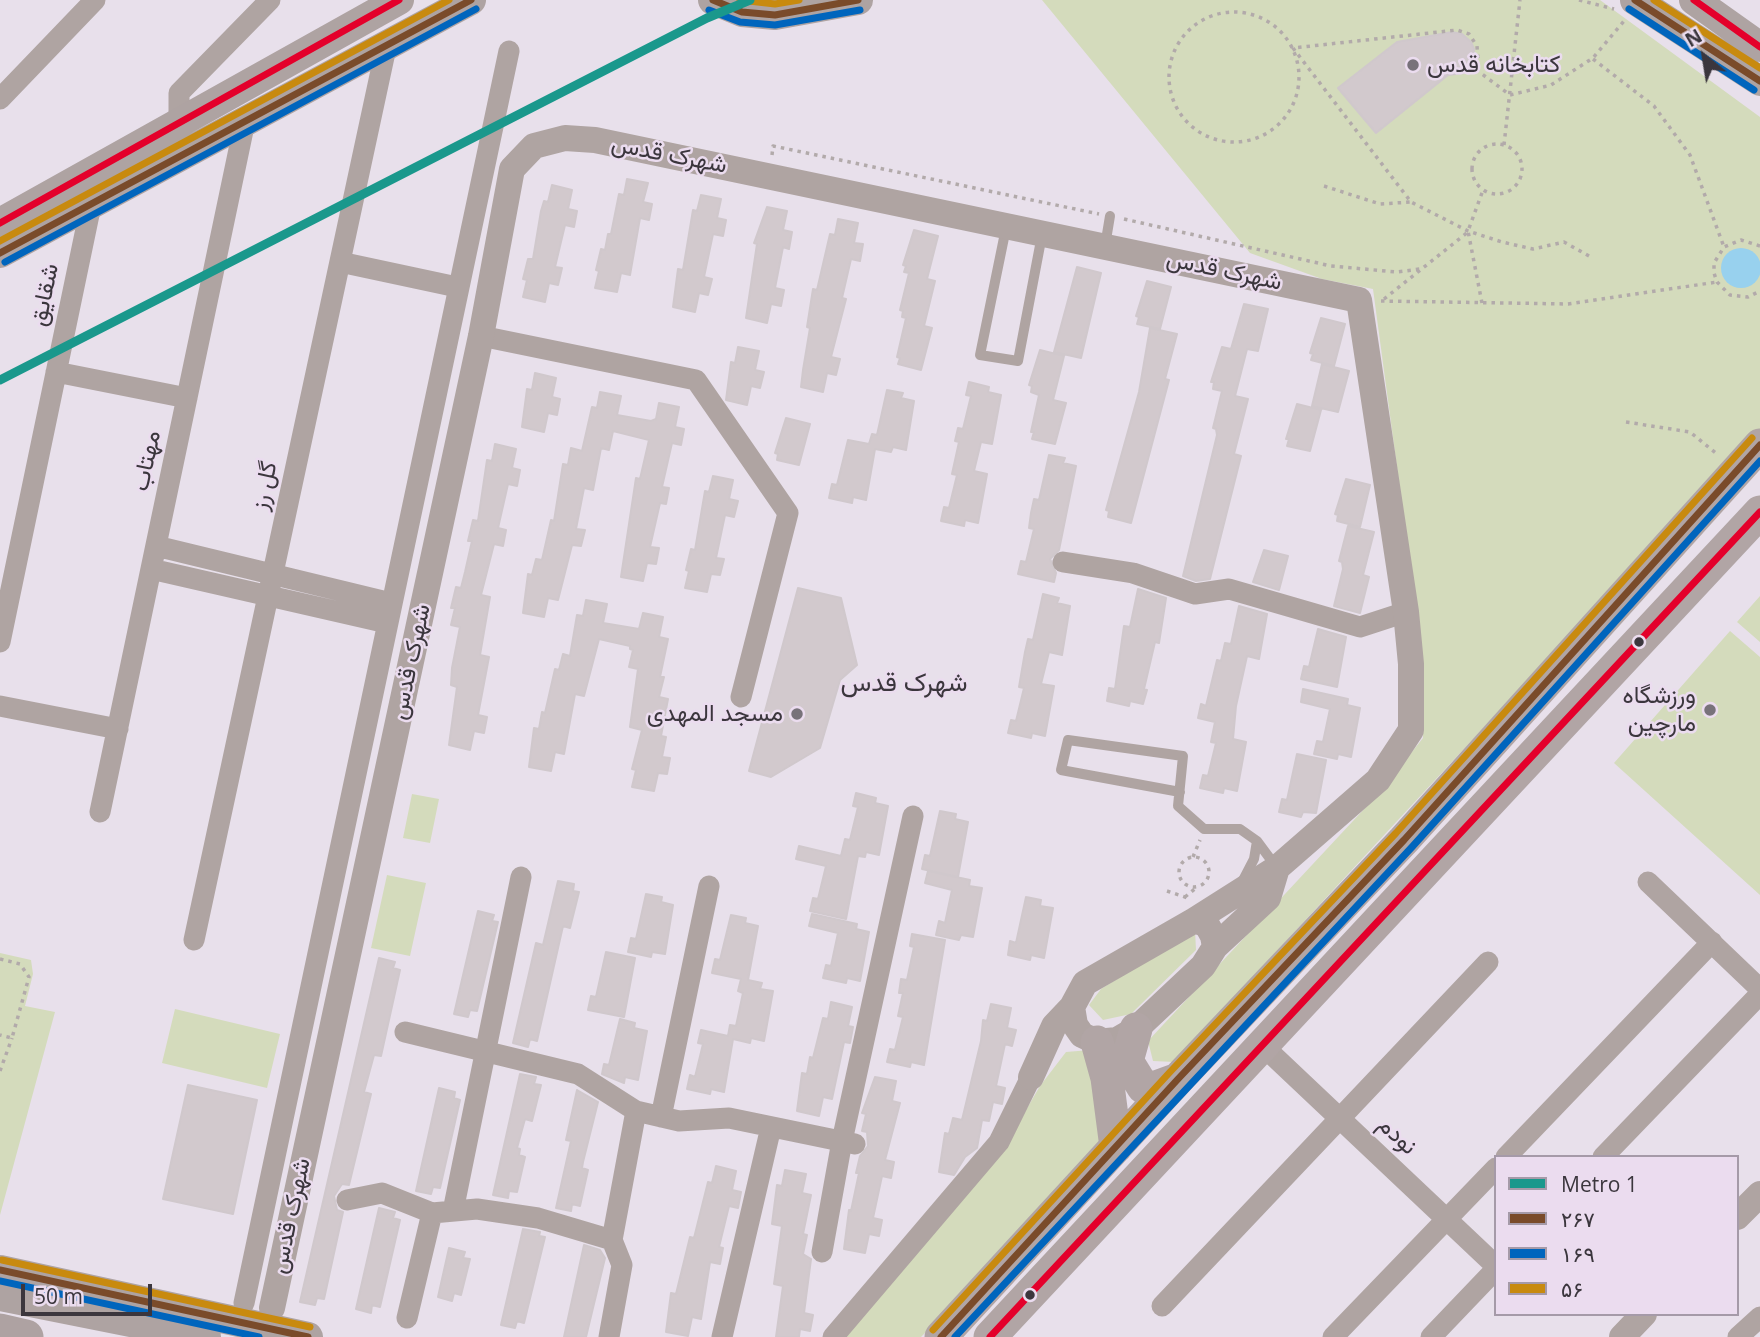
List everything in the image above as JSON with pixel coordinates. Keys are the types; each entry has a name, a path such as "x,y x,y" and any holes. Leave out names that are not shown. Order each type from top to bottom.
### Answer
{"highway":[{"path":"0,1331 26,1337"}],"main road":[{"path":"0,223 399,0"},
{"path":"0,253 471,0"},
{"path":"713,0 742,12 775,15 858,0"},
{"path":"1694,0 1760,47"},
{"path":"1634,5 1760,81"},
{"path":"941,1337 1178,1079 1404,839 1760,445"},
{"path":"966,1310 968,1326 980,1334 992,1335 1760,512"},
{"path":"1625,592 1656,622"},
{"path":"1136,1028 1127,1061 1143,1087 1156,1087 1178,1079"},
{"path":"1090,1039 1107,1078 1116,1147"},
{"path":"0,1270 308,1337"},
{"path":"0,1296 206,1337"}],"street":[{"path":"0,99 95,0"},
{"path":"179,122 179,93 270,0"},
{"name":"گل رز","path":"194,940 387,43"},
{"path":"244,1303 509,51"},
{"name":"مهتاب","path":"100,812 245,121"},
{"name":"شهرک قدس","path":"272,1308 481,336 512,169 534,146 565,138 595,140 1371,300"},
{"name":"شقايق","path":"0,642 91,205"},
{"path":"340,262 457,287"},
{"path":"833,1337 999,1142 1054,1026 1072,1007 1085,983 1190,908 1235,895 1277,868 1378,780 1411,730 1411,664 1371,300"},
{"path":"481,336 696,380 788,513 741,697"},
{"path":"56,372 187,398"},
{"path":"156,546 272,575 389,613"},
{"path":"1063,562 1133,573 1195,594 1228,589 1360,627 1406,612"},
{"path":"151,569 268,596 389,613"},
{"path":"0,706 118,729"},
{"path":"822,1252 848,1142 913,816"},
{"path":"1031,1077 1051,1055 1090,1039 1117,1040 1136,1028 1203,966 1215,947 1268,898 1277,868"},
{"path":"453,1211 521,877"},
{"path":"1605,1155 1760,991 1648,882"},
{"path":"661,1117 709,886"},
{"path":"1190,908 1207,925 1215,947"},
{"path":"1508,1155 1712,942"},
{"path":"1162,1306 1488,962"},
{"path":"1072,1007 1075,1025 1090,1039"},
{"path":"405,1032 578,1074 636,1111 678,1121 729,1118 848,1142"},
{"name":"نودم","path":"1262,1045 1494,1265"},
{"path":"609,1337 622,1265 612,1240 636,1111"},
{"path":"722,1337 771,1127"},
{"path":"1333,1337 1494,1170"},
{"path":"347,1200 382,1194 432,1213 477,1209 538,1218 612,1240"},
{"path":"1739,1215 1760,1194"},
{"path":"407,1318 432,1213"},
{"path":"1431,1337 1494,1269"},
{"path":"1622,1337 1642,1316"},
{"path":"1738,1337 1760,1317"}],"lane":[{"path":"1105,246 1111,216"},
{"path":"1006,225 980,355 1018,360 1043,233"},
{"path":"1180,792 1061,770 1068,740 1183,756 1180,794 1178,806 1204,829 1240,829 1257,841 1277,868"},
{"path":"1235,895 1254,859 1257,841"}],"path":[{"path":"1504,145 1520,0"},
{"path":"1579,0 1634,5"},
{"path":"1510,95 1551,85 1593,58 1634,5"},
{"path":"1293,48 1299,69 1298,91 1290,111 1275,128 1256,139 1234,143 1213,139 1193,129 1178,113 1170,93 1168,72 1173,52 1185,33 1201,20 1222,13 1243,12 1264,18 1281,31 1411,202 1468,231 1533,248 1564,242 1589,256"},
{"path":"1293,48 1457,30 1469,34 1477,46 1478,60 1474,68 1510,95"},
{"path":"1593,58 1654,106 1690,155 1724,247"},
{"path":"1496,144 1504,145 1518,156 1521,163 1519,180 1514,187 1499,194 1483,190 1473,178 1473,162 1482,149 1496,144"},
{"path":"768,175 774,146 1111,216 1331,266 1397,272 1420,269"},
{"path":"1324,186 1380,204 1411,202"},
{"path":"1371,300 1420,269 1468,231 1483,190"},
{"path":"1468,231 1483,303"},
{"path":"1760,246 1741,240 1724,247 1714,263 1717,282 1722,289 1739,298 1760,292"},
{"path":"1371,300 1568,304 1717,282"},
{"path":"1626,422 1690,432 1736,471"},
{"path":"1190,908 1198,886 1206,880 1207,867 1197,858 1188,858 1179,869 1180,879 1188,885 1198,886"},
{"path":"0,959 20,964 29,977 0,1071"},
{"path":"0,1035 12,1038"}],"green space":[{"path":"1042,0 1600,0 1760,117 1760,429 1174,1062 1153,1061 1148,1041 1380,792 1423,738 1417,616 1373,289 1322,279 1250,253"},
{"name":"ورزشگاه مارچین","path":"1760,596 1760,642 1737,622"},
{"name":"ورزشگاه مارچین","path":"1730,631 1760,657 1760,895 1614,763"},
{"path":"412,794 439,799 430,843 403,838"},
{"path":"387,875 426,883 410,956 371,948"},
{"path":"1195,930 1196,950 1131,1014 1103,1020 1089,1005 1101,989"},
{"path":"0,953 31,960 33,974 25,1006 55,1012 0,1215"},
{"path":"175,1009 280,1034 267,1088 162,1063"},
{"path":"1090,1050 1108,1146 921,1337 835,1337 1005,1146 1040,1086 1066,1052"}],"water":[{"path":"1741,248 1755,254 1761,268 1755,282 1741,288 1727,282 1721,268 1727,254"}],"building":[{"path":"1452,32 1462,34 1471,42 1474,49 1473,63 1464,73 1448,75 1376,133 1338,88 1397,42"},
{"path":"627,179 648,183 643,202 652,204 649,220 640,218 630,275 621,273 617,292 595,288 601,249 605,250 608,234 611,234 619,194 624,195"},
{"path":"552,185 572,190 568,209 577,211 574,227 565,225 555,267 562,268 558,285 549,283 545,302 523,297 527,280 523,279 528,259 533,259 541,211 544,201 548,202"},
{"path":"701,195 721,199 717,218 726,220 723,236 713,234 704,277 712,279 708,295 699,293 695,312 673,307 678,269 683,270 693,210 697,211"},
{"path":"767,207 787,211 783,230 792,232 789,249 783,247 775,288 784,290 781,306 771,304 767,323 746,318 757,244 754,243"},
{"path":"838,219 858,223 854,243 863,244 860,261 851,259 842,298 846,299 831,357 840,359 836,375 827,373 823,392 801,387 813,289 817,290 830,234 835,235"},
{"path":"914,230 938,236 927,279 935,281 924,326 932,328 921,370 898,364 900,358 897,357 906,318 902,317 903,311 900,310 909,273 904,272 906,266 903,265"},
{"path":"1077,267 1101,273 1081,358 1054,352"},
{"path":"1147,281 1171,287 1160,329 1137,324 1139,317 1136,316"},
{"path":"1244,304 1268,309 1258,351 1247,349 1235,396 1248,399 1234,454 1241,456 1210,579 1196,581 1183,576 1217,435 1216,429 1213,428 1222,391 1213,389 1214,382 1211,382 1222,347 1231,349"},
{"path":"1321,318 1345,324 1334,366 1311,360 1313,354 1310,353"},
{"path":"1150,328 1177,334 1165,379 1169,380 1131,523 1108,517 1109,511 1106,510 1139,392"},
{"path":"738,347 759,351 755,370 764,372 760,388 751,386 747,405 726,400 731,362 735,363"},
{"path":"1040,350 1064,356 1053,400 1066,403 1055,444 1032,439 1039,395 1031,392 1032,386 1029,385"},
{"path":"1322,364 1349,371 1338,412 1312,406"},
{"path":"535,373 556,378 552,397 560,399 557,415 548,413 544,432 522,427 527,389 532,390"},
{"path":"969,382 989,387 988,392 1001,395 992,444 981,442 974,471 987,474 978,523 965,520 964,526 941,521 944,507 949,508 957,475 952,474 959,442 955,441 958,428 963,429 971,396 966,395"},
{"path":"887,390 903,393 901,398 914,401 906,450 893,447 891,452 875,449 866,500 853,497 852,503 829,498 832,484 837,485 848,440 869,444 872,434 877,435"},
{"path":"600,392 621,396 617,415 651,421 656,419 659,403 679,407 675,427 684,429 681,445 672,443 662,487 669,488 666,504 660,503 650,547 659,548 656,564 647,563 643,581 621,577 636,478 640,479 649,440 613,431 609,450 601,448 593,490 584,488 576,529 585,530 581,546 572,545 558,600 548,598 544,617 523,613 528,574 532,575 536,559 542,560 551,520 554,521 563,464 568,465 571,448 582,451 592,407 597,408"},
{"path":"1297,404 1321,410 1310,451 1287,446 1289,439 1286,439"},
{"path":"786,418 810,424 799,465 777,460 778,454 775,453"},
{"path":"495,444 516,449 512,468 520,470 517,486 508,484 498,528 506,530 503,546 494,544 481,595 490,597 480,655 489,657 478,715 487,717 484,733 474,731 470,750 449,745 457,687 451,685 452,668 460,627 451,625 455,608 451,608 456,587 461,588 472,541 468,541 473,520 478,521 487,460 492,461"},
{"path":"1049,455 1065,458 1063,463 1076,466 1059,550 1050,559 1056,573 1054,582 1018,574 1021,561 1026,562 1034,529 1029,528 1034,499 1039,500"},
{"path":"713,476 733,480 729,499 738,501 734,517 725,515 716,558 724,559 720,575 711,574 707,592 685,588 689,571 686,570 691,549 695,550 705,491 709,492"},
{"path":"1346,479 1370,485 1360,527 1337,521 1338,515 1335,514"},
{"path":"1348,526 1374,532 1363,575 1369,577 1360,613 1334,606 1343,569 1342,562 1339,561"},
{"path":"1264,550 1288,556 1279,590 1253,582"},
{"name":"مسجد المهدی","path":"798,588 841,598 857,665 840,680 820,748 771,777 749,771"},
{"path":"1138,589 1166,598 1159,643 1155,642 1143,704 1130,701 1129,706 1107,701 1109,688 1115,689 1124,626 1130,627"},
{"path":"1043,594 1059,598 1057,603 1070,606 1062,655 1049,652 1041,684 1054,686 1045,736 1032,733 1031,738 1008,733 1011,720 1016,721 1024,688 1019,687 1025,652 1028,639 1033,640"},
{"path":"586,600 607,604 603,623 639,629 643,613 663,617 659,637 668,639 659,697 668,699 661,736 666,737 662,757 670,758 667,774 658,773 654,791 632,787 636,770 632,769 642,730 630,727 638,669 629,667 633,650 630,646 599,639 584,696 575,694 564,754 555,752 551,771 529,767 534,728 539,729 542,712 545,713 555,669 559,670 563,654 570,656 577,615 583,616"},
{"path":"1239,606 1267,614 1259,659 1247,656 1236,706 1233,739 1246,742 1237,791 1224,788 1223,793 1200,788 1203,775 1208,776 1216,743 1211,742 1215,722 1198,718 1201,704 1206,706 1217,660 1221,661 1225,643 1231,644"},
{"path":"1318,629 1346,637 1337,687 1301,679 1304,666 1309,667"},
{"path":"1303,689 1348,699 1347,705 1360,708 1351,757 1338,754 1337,759 1314,754 1317,741 1323,742 1330,709 1301,702"},
{"path":"1297,754 1326,760 1316,813 1303,812 1301,817 1279,812 1282,799 1287,800"},
{"path":"856,793 876,798 875,803 888,806 879,855 866,852 865,857 858,856 846,919 810,911 813,898 818,899 826,866 796,859 799,846 841,856 845,839 850,840 858,807 853,806"},
{"path":"940,811 956,814 955,819 968,822 958,877 922,869 925,855 930,856"},
{"path":"928,871 970,880 969,886 982,888 973,937 961,935 959,940 936,935 939,921 945,923 952,890 925,883"},
{"path":"558,881 574,884 573,891 579,892 570,928 563,926 537,1041 530,1039 528,1047 513,1043 536,943 543,945"},
{"path":"646,894 662,897 661,902 673,905 665,954 652,952 651,957 628,952 631,938 636,939"},
{"path":"1026,897 1041,900 1040,906 1053,908 1044,958 1031,955 1030,960 1008,955 1010,941 1016,943"},
{"path":"478,911 494,915 492,921 498,922 477,1011 470,1010 468,1017 454,1014"},
{"path":"812,914 857,924 856,929 869,932 860,981 847,978 846,983 823,978 826,965 831,966 838,933 809,926"},
{"path":"731,915 746,918 745,923 758,926 748,980 762,983 760,989 773,991 764,1041 751,1038 750,1043 733,1039 724,1092 711,1089 710,1094 687,1089 690,1075 695,1077 703,1044 698,1043 701,1030 728,1036 730,1025 736,1026 743,993 738,991 741,979 712,973 715,959 720,960"},
{"path":"912,934 945,940 924,1065 911,1062 910,1067 887,1062 890,1049 895,1050 903,1017 898,1016 903,993 899,993 901,979 907,980 914,947 910,946"},
{"path":"606,952 635,958 624,1017 588,1010 591,996 596,997"},
{"path":"379,958 395,962 393,968 400,970 381,1056 374,1055 364,1092 371,1094 349,1185 342,1184 334,1196 337,1210 343,1212 324,1299 317,1298 315,1305 300,1302"},
{"path":"831,1002 852,1007 848,1026 853,1027 850,1043 844,1042 832,1099 823,1097 819,1116 797,1111 802,1073 807,1074 823,1018 828,1019"},
{"path":"991,1004 1011,1008 1007,1028 1016,1030 1012,1046 1005,1044 996,1086 1005,1088 1002,1104 993,1102 989,1121 982,1120 977,1148 965,1157 954,1175 939,1172 945,1133 949,1134 953,1118 962,1120 981,1041 983,1020 987,1021"},
{"path":"620,1019 635,1023 634,1028 647,1031 638,1080 625,1077 624,1083 602,1074 604,1064 609,1065"},
{"path":"520,1074 536,1077 534,1084 541,1085 532,1121 525,1119 517,1148 520,1149 519,1155 525,1157 517,1192 509,1191 508,1198 493,1195"},
{"path":"875,1077 896,1081 892,1101 900,1103 885,1160 894,1162 891,1178 882,1176 873,1218 882,1220 879,1236 869,1234 865,1253 844,1249 849,1210 851,1211 859,1173 856,1173 860,1156 868,1146 867,1132 862,1131 866,1114 862,1113"},
{"path":"188,1085 257,1100 233,1214 163,1199"},
{"path":"439,1088 455,1092 454,1098 460,1100 440,1188 433,1187 431,1194 416,1191"},
{"path":"577,1090 598,1102 583,1162 582,1168 588,1170 580,1206 572,1204 571,1211 556,1208 571,1141 566,1140"},
{"path":"716,1166 736,1171 732,1190 741,1192 738,1208 729,1206 719,1247 723,1248 720,1264 710,1262 701,1319 692,1317 688,1336 666,1332 671,1293 676,1294 690,1237 694,1238 708,1182 712,1183"},
{"path":"785,1170 806,1174 802,1193 811,1195 803,1234 807,1235 803,1254 811,1259 804,1313 813,1315 810,1331 800,1329 799,1337 776,1337 783,1286 774,1284 782,1226 772,1224 777,1185 782,1186"},
{"path":"379,1208 395,1212 393,1218 400,1220 380,1307 372,1305 371,1313 356,1309"},
{"path":"523,1229 540,1232 539,1236 545,1237 524,1323 517,1321 515,1328 501,1325"},
{"path":"584,1245 600,1250 605,1258 586,1337 564,1337"},
{"path":"449,1248 465,1252 463,1258 470,1259 461,1295 454,1293 452,1301 438,1297"}],"metro line":[{"name":"1","path":"0,380 707,18 750,0"}],"transit line":[{"path":"0,223 399,0"},
{"name":"۵۶","path":"0,241 449,0"},
{"name":"۲۶۷","path":"0,253 471,0"},
{"name":"۲۶۷","path":"713,0 742,12 775,15 858,0"},
{"name":"۵۶","path":"740,0 775,4 799,0"},
{"name":"۲۶۷","path":"1635,0 1760,81"},
{"name":"۵۶","path":"1654,0 1760,68"},
{"path":"1694,0 1760,47"},
{"name":"۱۶۹","path":"5,262 476,9"},
{"name":"۱۶۹","path":"1629,9 1754,90"},
{"name":"۱۶۹","path":"709,10 740,22 775,25 860,10"},
{"name":"۵۶","path":"933,1330 1170,1072 1396,833 1752,438"},
{"name":"۲۶۷","path":"941,1337 1178,1079 1404,840 1760,445"},
{"name":"۱۶۹","path":"955,1337 1412,847 1760,461"},
{"path":"990,1337 1760,512"},
{"name":"۵۶","path":"2,1260 310,1327"},
{"name":"۲۶۷","path":"0,1270 308,1337"},
{"name":"۱۶۹","path":"0,1281 259,1337"}],"place":[{"name":"کتابخانه قدس","path":"1413,65"},
{"name":"ورزشگاه مارچین","path":"1710,710"},
{"name":"مسجد المهدی","path":"797,714"}],"district":[{"name":"شهرک قدس","path":"904,684"}]}
